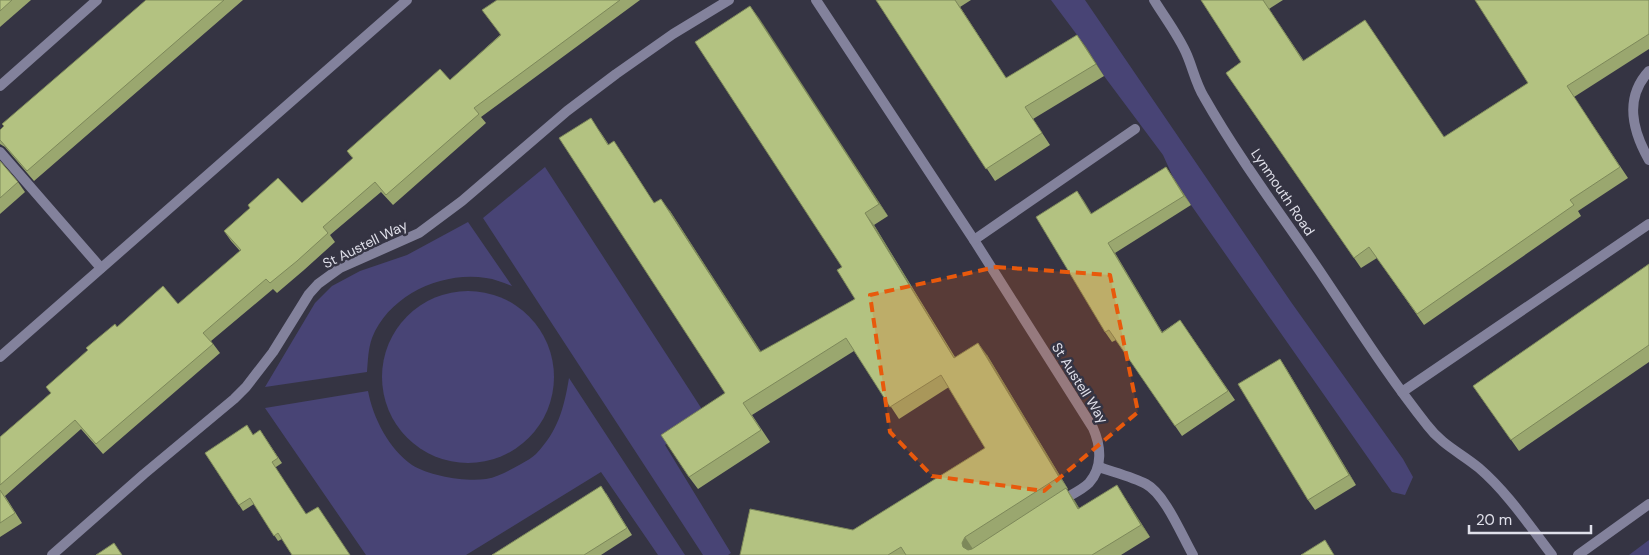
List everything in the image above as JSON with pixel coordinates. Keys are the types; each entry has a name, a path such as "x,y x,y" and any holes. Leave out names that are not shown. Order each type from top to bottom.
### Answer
{"street":[{"path":"0,86 97,0"},
{"path":"0,358 407,0"},
{"name":"St Austell Way","path":"52,555 246,387 273,352 309,294 318,284 340,268 419,233 462,200 567,111 624,68 673,34 729,0"},
{"name":"St Austell Way","path":"816,0 974,240 1094,428 1098,438 1099,467"},
{"name":"Lynmouth Road","path":"1154,0 1180,41 1203,96 1402,392 1439,439 1478,467 1493,482 1552,555"},
{"path":"1649,71 1641,79 1636,89 1633,99 1633,112 1634,127 1649,160"},
{"path":"974,240 1135,129"},
{"path":"0,152 101,268"},
{"path":"1402,392 1649,224"},
{"path":"1054,505 1088,484 1099,467 1142,482 1162,499 1193,555"},
{"path":"1578,555 1649,504"}],"highlighted area":[{"path":"996,267 1110,275 1138,412 1044,491 932,476 890,432 870,295"}],"shaded area":[{"path":"1051,0 1085,0 1291,302 1403,459 1413,477 1405,495 1392,492 1191,205 1173,177 1163,155 1104,76 1086,47"},
{"path":"545,167 707,417 665,445 731,553 728,555 703,555 483,218"},
{"path":"468,222 512,286 499,281 469,277 452,278 419,289 404,298 380,323 372,338 367,372 265,387 315,303 332,286 360,271 407,255"},
{"path":"468,291 485,293 501,298 529,316 547,344 552,360 554,377 552,394 547,410 529,438 501,456 485,461 468,463 451,461 435,456 407,438 389,410 384,394 382,377 384,360 389,344 407,316 435,298 451,293"},
{"path":"569,378 685,555 658,555 601,472 466,555 366,555 265,408 368,391 374,412 383,432 396,450 412,465 428,472 448,477 478,480 495,477 527,461 544,445 559,419"},
{"path":"1649,540 1649,555 1629,555"}],"building":[{"path":"0,0 12,0 0,11"},
{"path":"146,0 224,0 27,171 0,140 0,130 4,126 2,124"},
{"path":"497,0 620,0 474,108 479,114 386,195 375,182 323,227 328,233 297,261 270,283 266,279 203,333 213,344 96,444 75,420 0,485 0,437 51,393 46,387 88,350 86,348 115,324 117,327 163,286 178,304 241,250 224,231 250,208 248,205 278,178 302,203 353,158 347,151 440,69 450,80 501,35 482,10"},
{"path":"876,0 955,0 1006,78 1077,35 1096,64 1025,107 1042,133 986,169"},
{"path":"1201,0 1263,0 1303,61 1365,20 1444,137 1528,83 1475,0 1649,0 1649,34 1567,86 1620,167 1570,200 1574,205 1417,314 1369,247 1354,258 1226,73 1241,62"},
{"path":"750,6 879,204 865,213 954,358 978,343 1059,477 965,537 962,543 963,547 968,550 972,549 1066,488 1078,509 1117,485 1141,525 1092,555 906,555 901,547 888,555 740,555 750,509 853,530 985,448 941,375 890,407 846,338 743,403 761,430 689,477 661,435 725,393 559,138 591,118 608,145 614,141 654,203 661,199 760,352 855,299 837,270 842,267 695,42"},
{"path":"0,161 18,182 0,198"},
{"path":"1166,167 1184,196 1108,243 1162,333 1180,320 1228,391 1175,426 1109,330 1105,332 1036,217 1077,191 1091,214"},
{"path":"1649,264 1649,345 1511,440 1473,386"},
{"path":"1280,359 1349,475 1308,500 1238,384"},
{"path":"247,425 253,435 260,430 278,458 272,462 306,514 318,507 350,555 292,555 278,533 274,536 250,498 239,505 205,453"},
{"path":"601,486 627,528 584,555 492,555"},
{"path":"0,490 15,513 0,523"},
{"path":"1325,540 1334,555 1301,555"},
{"path":"114,543 122,555 96,555"}]}
